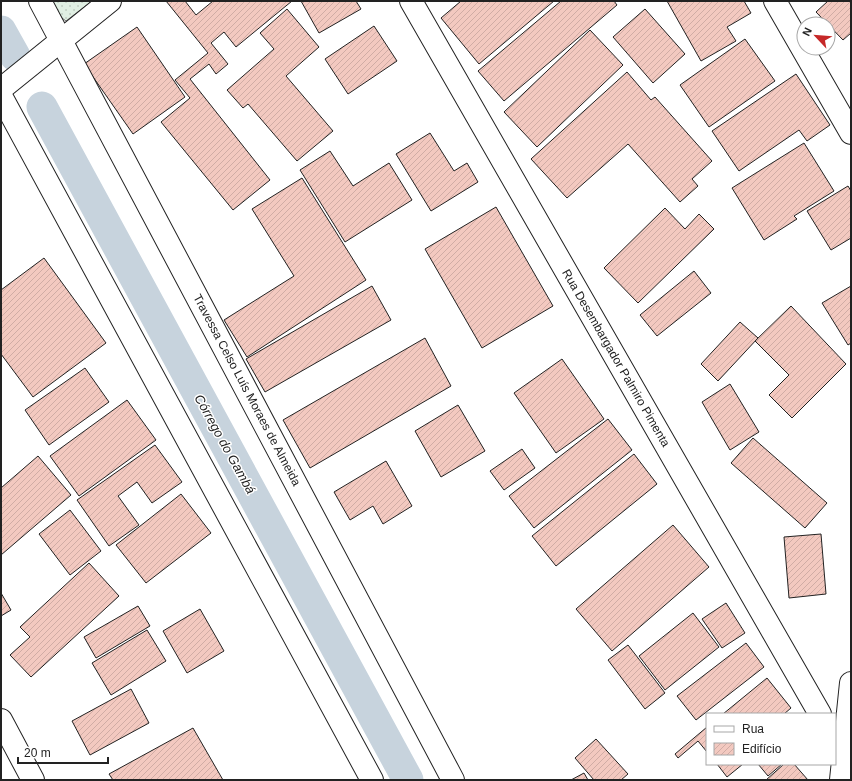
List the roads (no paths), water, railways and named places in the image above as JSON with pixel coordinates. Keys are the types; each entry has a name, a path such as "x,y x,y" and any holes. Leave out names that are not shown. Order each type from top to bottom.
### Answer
{"street":[{"name":"Travessa Celso Luís Moraes de Almeida","path":"40,1 453,780"},
{"path":"1,89 110,1"},
{"name":"Rua Desembargador Palmiro Pimenta","path":"411,1 819,713"},
{"path":"775,1 851,134"},
{"path":"1,96 372,780"},
{"path":"841,780 839,747 851,683"},
{"path":"1,720 33,780"}],"waterway":[{"name":"Córrego do Gambá","path":"1,31 15,56"},
{"name":"Córrego do Gambá","path":"42,107 408,780"}]}
